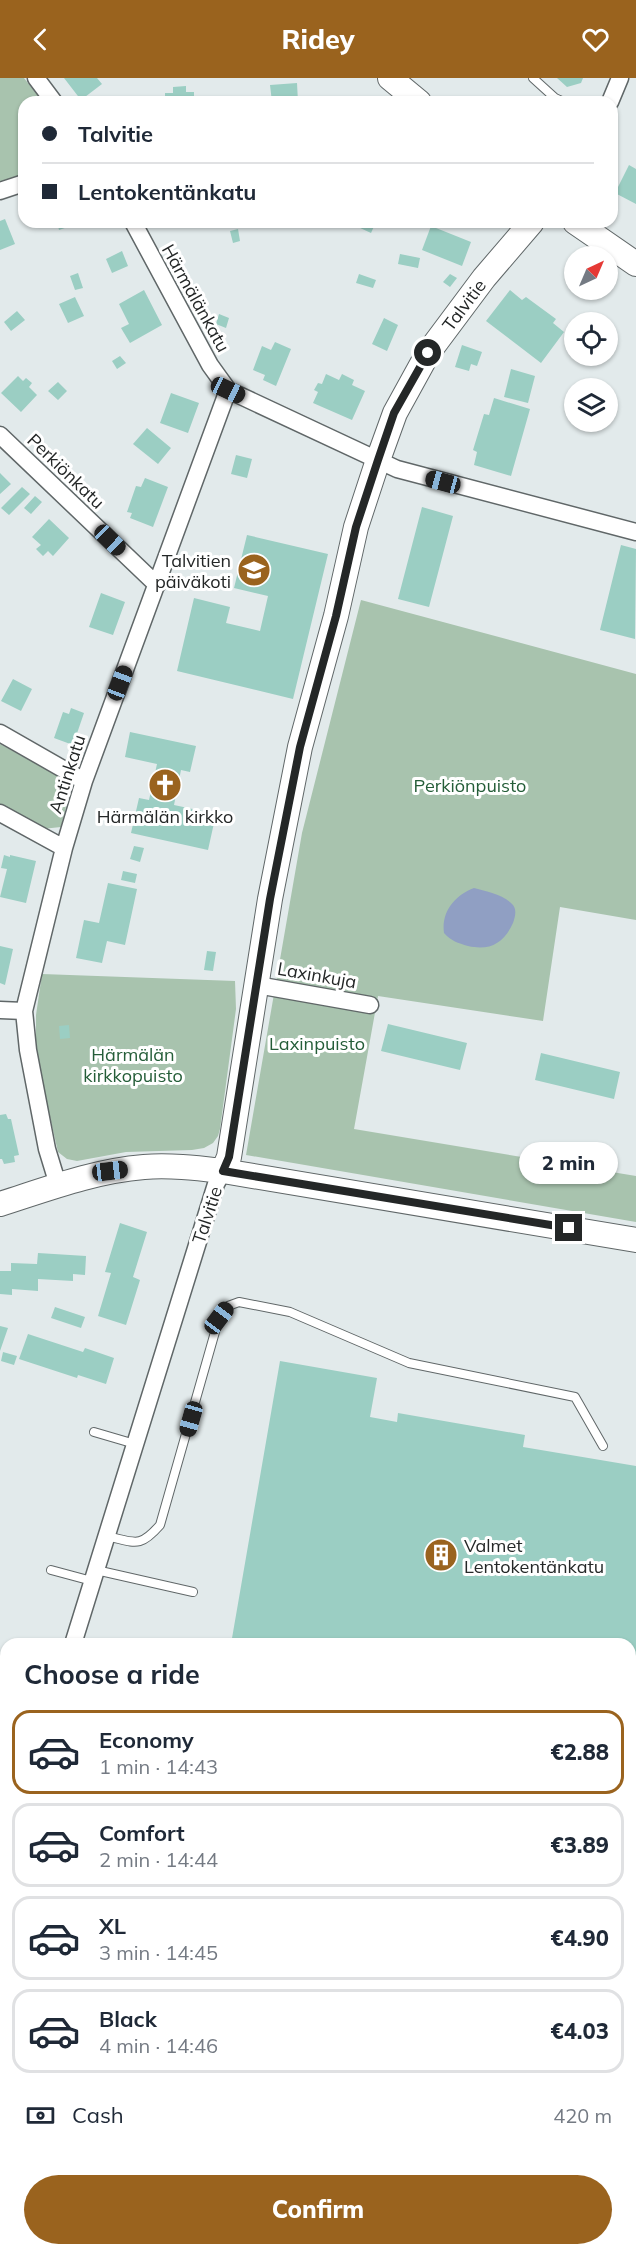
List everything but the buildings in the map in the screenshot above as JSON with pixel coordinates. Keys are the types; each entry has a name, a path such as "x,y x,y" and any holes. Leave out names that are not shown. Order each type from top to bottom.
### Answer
{"street":[{"path":"36,78 50,96"},
{"path":"390,78 412,96"},
{"path":"612,96 620,78"},
{"path":"0,191 18,185"},
{"name":"Härmälänkatu","path":"136,228 210,365 228,390 396,470 636,532"},
{"name":"Talvitie","path":"75,1638 216,1184 229,1157 272,889 300,747 336,616 356,527 394,413 428,353 484,278 527,228"},
{"path":"584,228 636,264"},
{"name":"Antinkatu","path":"58,1185 48,1149 28,1050 24,1011 64,848 84,781 228,390"},
{"name":"Perkiönkatu","path":"0,435 157,585"},
{"path":"0,733 84,781"},
{"path":"0,813 64,848"},
{"name":"Laxinkuja","path":"257,985 370,1005"},
{"path":"0,1010 24,1011"},
{"path":"0,1204 110,1171 144,1167 184,1167 223,1171 636,1240"}],"lane":[{"path":"533,78 553,96"},
{"path":"106,1536 136,1543 148,1539 160,1525 219,1318 228,1306 240,1302 290,1312 409,1363 575,1397 603,1446"},
{"path":"94,1432 135,1444"},
{"path":"51,1570 193,1592"}],"green space":[{"path":"0,78 24,78 38,96 18,96 18,176 0,183"},
{"name":"Perkiönpuisto","path":"361,600 636,674 636,920 560,907 543,1021 378,996 354,1129 636,1176 636,1222 246,1155 302,833"},
{"path":"0,744 64,779 70,790 61,827 42,829 0,806"},
{"name":"Härmälän kirkkopuisto","path":"42,974 235,981 236,1009 220,1129 213,1143 204,1148 192,1150 126,1152 77,1161 67,1159 58,1152 36,1056 36,1015"}],"water":[{"path":"474,888 505,899 515,909 513,923 505,936 490,946 468,946 452,940 444,933 445,918 451,905 461,895"}],"place":[{"name":"Talvitien päiväkoti","path":"254,570"},
{"name":"Härmälän kirkko","path":"165,785"},
{"name":"Valmet Lentokentänkatu","path":"441,1555"}],"route":[{"path":"428,353 394,413 356,527 336,616 300,747 270,899 229,1157 223,1171 569,1228"}],"park label":[{"name":"Laxinpuisto","path":"317,1043"}]}
